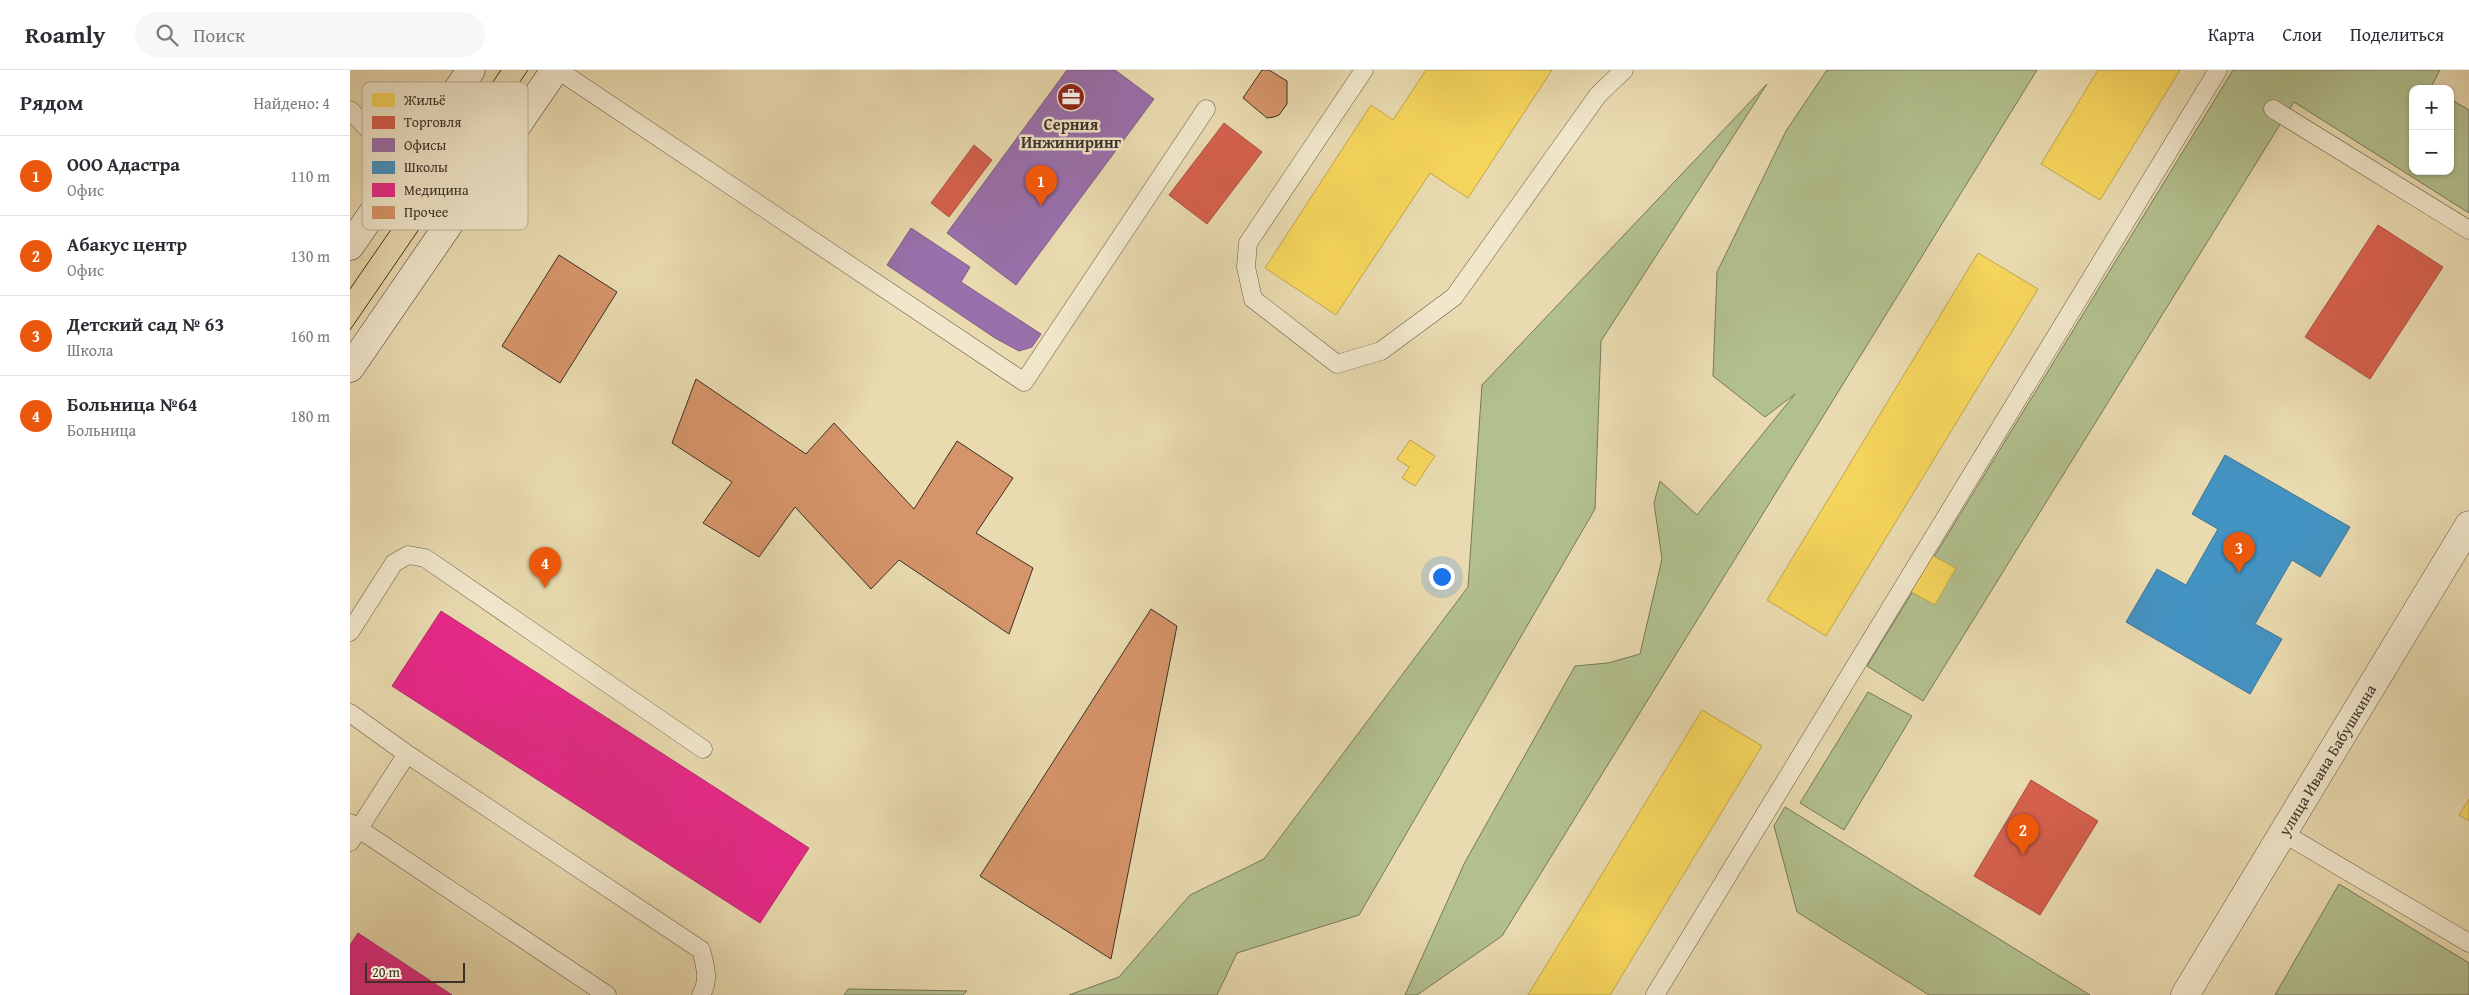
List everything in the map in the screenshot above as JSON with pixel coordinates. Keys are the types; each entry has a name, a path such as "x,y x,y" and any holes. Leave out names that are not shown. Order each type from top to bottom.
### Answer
{"main road":[{"path":"463,82 471,70"},
{"path":"528,112 557,70"},
{"path":"350,246 362,228"},
{"path":"350,368 446,230"},
{"name":"улица Ивана Бабушкина","path":"2185,995 2469,526"}],"lane":[{"path":"557,70 1024,382 1206,109"},
{"path":"1364,70 1248,243 1246,266 1253,299 1337,364 1381,351 1454,297 1598,95 1624,70"},
{"path":"1655,995 2218,70"},
{"path":"2273,109 2469,230"},
{"path":"350,110 362,123"},
{"path":"350,632 394,563 408,555 425,558 703,749"},
{"path":"350,713 407,754 701,950 706,967 706,980 700,995"},
{"path":"407,754 353,831 607,995"},
{"path":"2283,833 2469,943"}],"green space":[{"path":"1827,70 2037,70 1502,936 1417,995 1405,995 1465,862 1575,666 1608,663 1640,654 1662,559 1654,503 1660,481 1697,515 1795,394 1765,417 1713,376 1717,272 1786,131"},
{"path":"2233,70 2440,70 2432,85 2409,85 2409,175 2294,102 1923,701 1867,666"},
{"path":"1767,84 1601,341 1595,509 1359,915 1237,953 1217,995 1069,995 1119,977 1190,895 1264,859 1468,587 1482,385"},
{"path":"2454,101 2469,110 2469,213 2409,175 2454,175"},
{"path":"1868,692 1912,716 1844,830 1800,803"},
{"path":"1785,807 2090,995 1929,995 1797,912 1774,826"},
{"path":"2339,884 2469,963 2469,995 2275,995"},
{"path":"848,989 967,991 963,995 844,995"}],"building: Жильё":[{"path":"1426,70 1552,70 1468,198 1430,173 1336,315 1265,268 1371,105 1393,120"},
{"path":"2098,70 2180,70 2100,200 2041,164"},
{"path":"1978,253 2038,289 1826,636 1767,600"},
{"path":"1410,440 1435,456 1415,486 1402,478 1409,467 1397,459"},
{"path":"1932,555 1956,568 1935,605 1911,592"},
{"path":"1702,710 1762,746 1610,995 1528,995"},
{"path":"2469,799 2469,821 2459,815"}],"building: Торговля":[{"path":"1224,123 1262,152 1207,224 1169,195"},
{"path":"974,145 992,160 949,217 931,203"},
{"path":"2378,225 2443,267 2370,379 2305,337"},
{"path":"2031,780 2098,821 2040,915 1974,876"}],"building: Офисы":[{"path":"1067,70 1115,70 1154,99 1016,285 947,233"},
{"path":"911,228 970,267 961,282 1041,334 1032,347 1019,351 995,338 887,265"}],"building: Школы":[{"path":"2225,455 2350,527 2320,577 2292,560 2255,624 2282,639 2250,694 2126,622 2157,569 2186,585 2218,529 2192,514"}],"building: Медицина":[{"path":"441,611 809,848 760,923 392,686"},
{"path":"358,933 452,995 350,995 350,945"}],"building: Прочее":[{"path":"1262,70 1269,70 1287,81 1287,104 1279,115 1274,117 1267,118 1243,98"},
{"path":"559,255 617,292 560,383 502,346"},
{"path":"696,379 806,454 834,423 914,509 957,441 1013,478 976,533 1033,568 1009,634 899,560 871,589 795,507 759,557 703,523 732,482 672,443"},
{"path":"1151,609 1177,626 1111,959 980,876"}],"tram line":[{"path":"493,82 501,70"},
{"path":"520,82 528,70"},
{"path":"350,289 391,230"},
{"path":"350,330 418,230"}],"place":[{"name":"Серния Инжиниринг","path":"1071,97"},
{"name":"ООО Адастра","path":"1041,206"},
{"name":"Детский сад № 63","path":"2239,573"},
{"name":"Больница №64","path":"545,588"},
{"name":"Абакус центр","path":"2023,855"}]}
